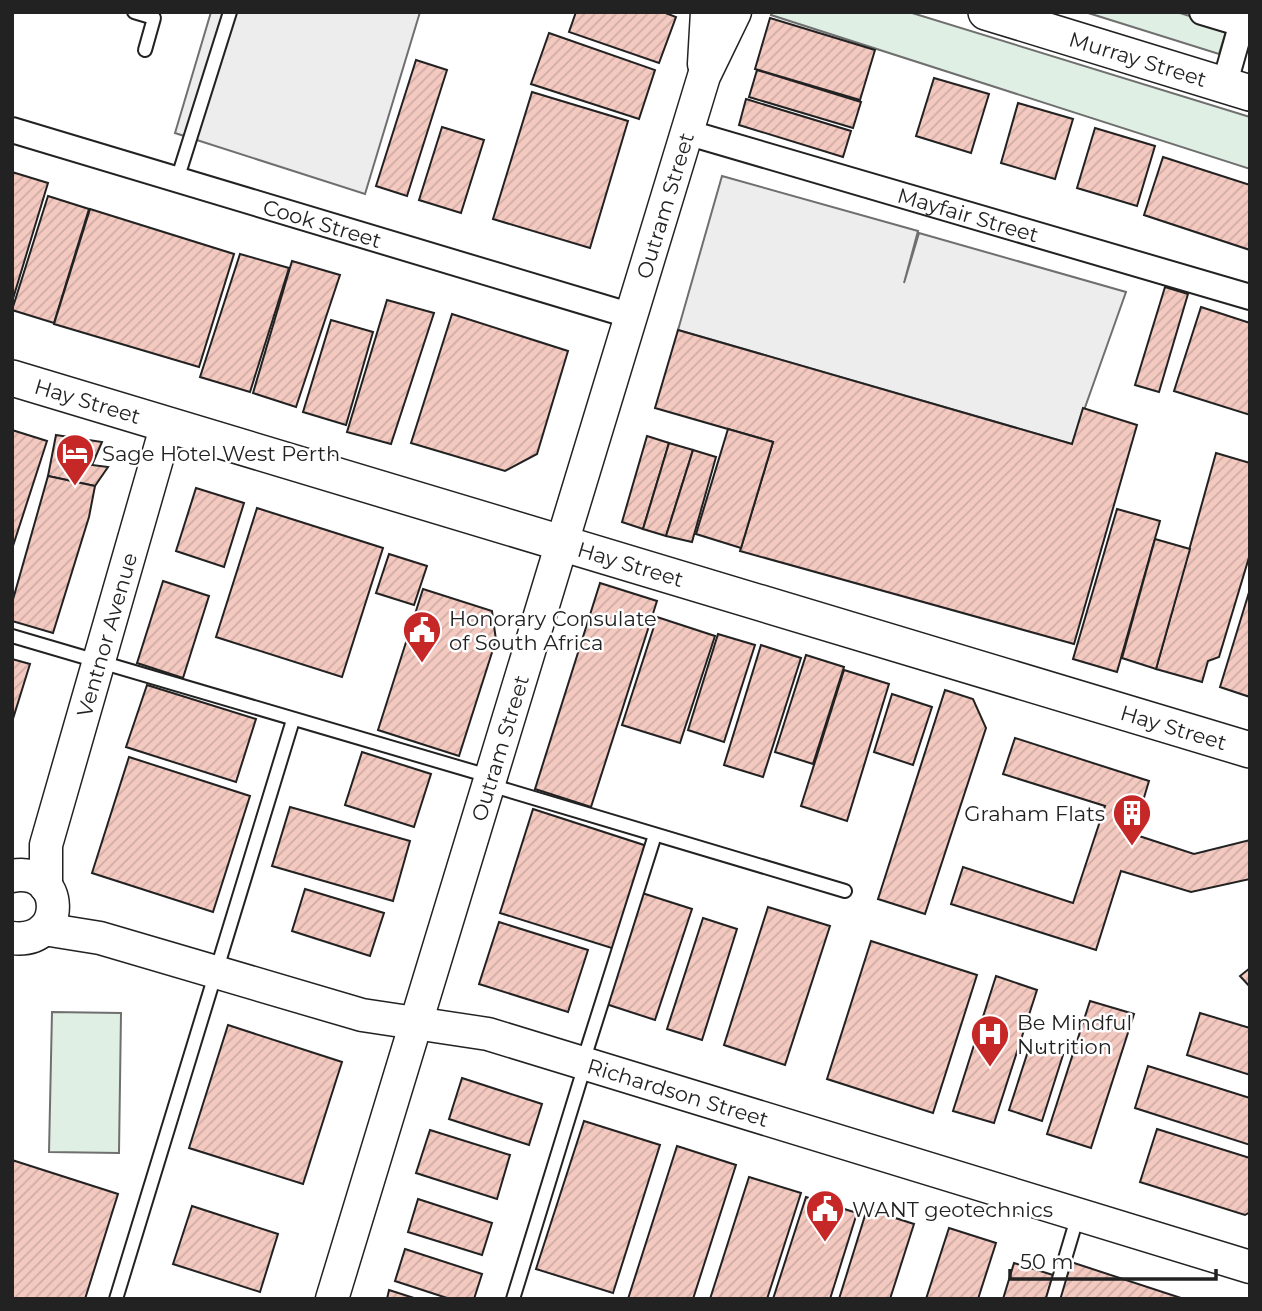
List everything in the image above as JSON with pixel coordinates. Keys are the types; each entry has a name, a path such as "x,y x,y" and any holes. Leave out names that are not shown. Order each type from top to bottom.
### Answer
{"main road":[{"name":"Murray Street","path":"986,12 1237,90"},
{"name":"Hay Street","path":"12,378 1250,750"}],"street":[{"name":"Outram Street","path":"704,76 707,12"},
{"name":"Outram Street","path":"332,1299 564,544 686,132 704,76 735,12"},
{"path":"1202,12 1243,18 1237,90"},
{"name":"Cook Street","path":"12,130 632,316"},
{"name":"Mayfair Street","path":"686,132 1250,297"},
{"name":"Ventnor Avenue","path":"30,935 53,914 46,845 96,662 167,424"},
{"path":"13,875 46,845"},
{"path":"13,875 32,876 49,891"},
{"name":"Richardson Street","path":"49,891 100,938"},
{"path":"12,964 30,935"},
{"name":"Richardson Street","path":"30,935 100,938 362,1015 488,1034 1250,1267"}],"lane":[{"path":"134,12 154,18 145,50"},
{"path":"177,180 230,12"},
{"path":"12,636 845,891"},
{"path":"116,1299 293,720"},
{"path":"518,1297 584,1063 655,835"},
{"path":"1053,1299 1078,1214"}],"green space":[{"path":"772,12 909,12 1250,117 1250,169 771,15"},
{"path":"1085,12 1177,12 1227,28 1219,54"},
{"path":"52,1012 121,1013 119,1153 49,1152"}],"shaded area":[{"path":"211,12 420,12 365,194 175,133"},
{"path":"722,176 918,231 904,283 919,233 1126,292 1072,444 678,330"}],"building":[{"path":"576,12 663,12 676,17 659,63 569,32"},
{"path":"770,18 875,50 860,100 755,69"},
{"path":"549,33 655,70 639,119 531,84"},
{"path":"416,60 447,70 407,196 376,186"},
{"path":"757,70 861,102 853,128 749,97"},
{"path":"934,78 989,94 971,153 916,136"},
{"path":"532,92 628,121 590,248 493,219"},
{"path":"746,99 851,131 843,157 739,125"},
{"path":"1018,103 1073,119 1055,179 1001,163"},
{"path":"442,127 484,140 461,213 419,200"},
{"path":"1095,128 1155,146 1137,206 1077,188"},
{"path":"1163,157 1250,185 1250,250 1144,215"},
{"path":"12,172 48,183 12,302"},
{"path":"48,196 89,209 54,323 12,310"},
{"path":"90,209 234,254 199,367 54,324"},
{"path":"240,254 289,268 250,392 200,377"},
{"path":"292,261 340,275 296,407 253,393"},
{"path":"1165,287 1188,294 1159,392 1135,385"},
{"path":"387,300 434,313 391,444 347,432"},
{"path":"1201,307 1250,323 1250,415 1174,391"},
{"path":"452,314 568,351 537,454 505,471 411,443"},
{"path":"331,320 373,332 346,425 303,412"},
{"path":"678,330 1072,444 1083,408 1137,425 1074,644 740,551 773,442 655,408"},
{"path":"728,429 773,442 741,548 696,534"},
{"path":"12,430 47,441 12,549"},
{"path":"56,435 102,442 92,465 108,467 95,486 48,476"},
{"path":"647,436 669,443 643,529 622,522"},
{"path":"669,443 693,450 666,536 643,529"},
{"path":"693,450 716,457 692,542 666,536"},
{"path":"1216,453 1250,463 1250,554 1219,657 1208,661 1202,682 1156,669"},
{"path":"48,476 95,486 89,517 53,633 12,621 12,603"},
{"path":"196,488 244,503 224,567 176,551"},
{"path":"257,508 383,548 342,677 216,637"},
{"path":"1117,509 1160,521 1117,672 1073,659"},
{"path":"1155,539 1190,549 1156,669 1122,658"},
{"path":"389,554 427,566 414,605 376,593"},
{"path":"163,581 209,596 183,678 137,663"},
{"path":"600,583 657,601 591,807 535,789"},
{"path":"423,589 492,611 496,640 459,756 378,730"},
{"path":"1250,589 1250,697 1220,687"},
{"path":"657,617 715,636 680,743 622,725"},
{"path":"718,634 755,645 724,742 688,730"},
{"path":"761,645 801,658 763,777 724,765"},
{"path":"806,655 844,667 813,764 775,752"},
{"path":"12,659 30,664 12,722"},
{"path":"844,670 889,684 847,821 801,806"},
{"path":"147,685 256,719 236,782 126,747"},
{"path":"945,690 973,699 986,728 925,914 878,899"},
{"path":"892,694 932,707 913,765 874,752"},
{"name":"Graham Flats","path":"1015,738 1149,781 1133,834 1194,854 1250,840 1250,879 1191,892 1121,871 1096,950 951,904 963,867 1073,903 1105,806 1003,774"},
{"path":"362,752 431,774 414,827 345,805"},
{"path":"129,757 250,796 213,912 92,873"},
{"path":"290,807 410,841 393,901 272,866"},
{"path":"533,809 647,846 615,949 500,913"},
{"path":"305,889 384,913 370,956 292,931"},
{"path":"642,893 692,909 655,1020 606,1004"},
{"path":"768,907 830,926 785,1065 724,1045"},
{"path":"703,918 737,929 702,1040 667,1029"},
{"path":"499,922 588,950 568,1012 479,984"},
{"path":"871,941 977,975 933,1113 827,1079"},
{"path":"1250,968 1250,987 1240,976"},
{"path":"996,976 1037,990 994,1123 953,1111"},
{"path":"1090,1001 1134,1014 1091,1148 1047,1134"},
{"path":"1200,1013 1250,1028 1250,1075 1187,1055"},
{"path":"228,1025 342,1062 303,1184 189,1148"},
{"path":"1030,1045 1063,1055 1042,1121 1009,1110"},
{"path":"1148,1066 1250,1098 1250,1145 1135,1108"},
{"path":"462,1078 542,1104 529,1145 449,1119"},
{"path":"584,1121 660,1145 613,1293 536,1269"},
{"path":"1157,1129 1250,1158 1250,1212 1245,1215 1140,1182"},
{"path":"430,1130 510,1155 497,1199 416,1173"},
{"path":"677,1146 736,1165 693,1299 628,1299"},
{"path":"12,1160 118,1194 85,1299 12,1299"},
{"path":"749,1177 801,1193 767,1299 710,1299"},
{"path":"806,1197 857,1213 830,1299 773,1299"},
{"path":"418,1199 492,1223 482,1255 408,1232"},
{"path":"192,1206 278,1234 260,1292 173,1264"},
{"path":"867,1209 914,1224 890,1299 839,1299"},
{"path":"949,1228 996,1243 978,1299 926,1299"},
{"path":"405,1249 482,1274 474,1299 450,1299 395,1281"},
{"path":"1071,1262 1184,1299 1059,1299"},
{"path":"1014,1263 1053,1275 1046,1299 1003,1299"},
{"path":"389,1290 417,1299 387,1299"}],"place":[{"name":"Sage Hotel West Perth","path":"75,487"},
{"name":"Honorary Consulate of South Africa","path":"422,664"},
{"name":"Graham Flats","path":"1132,847"},
{"name":"Be Mindful Nutrition","path":"990,1068"},
{"name":"WANT geotechnics","path":"825,1243"}]}
